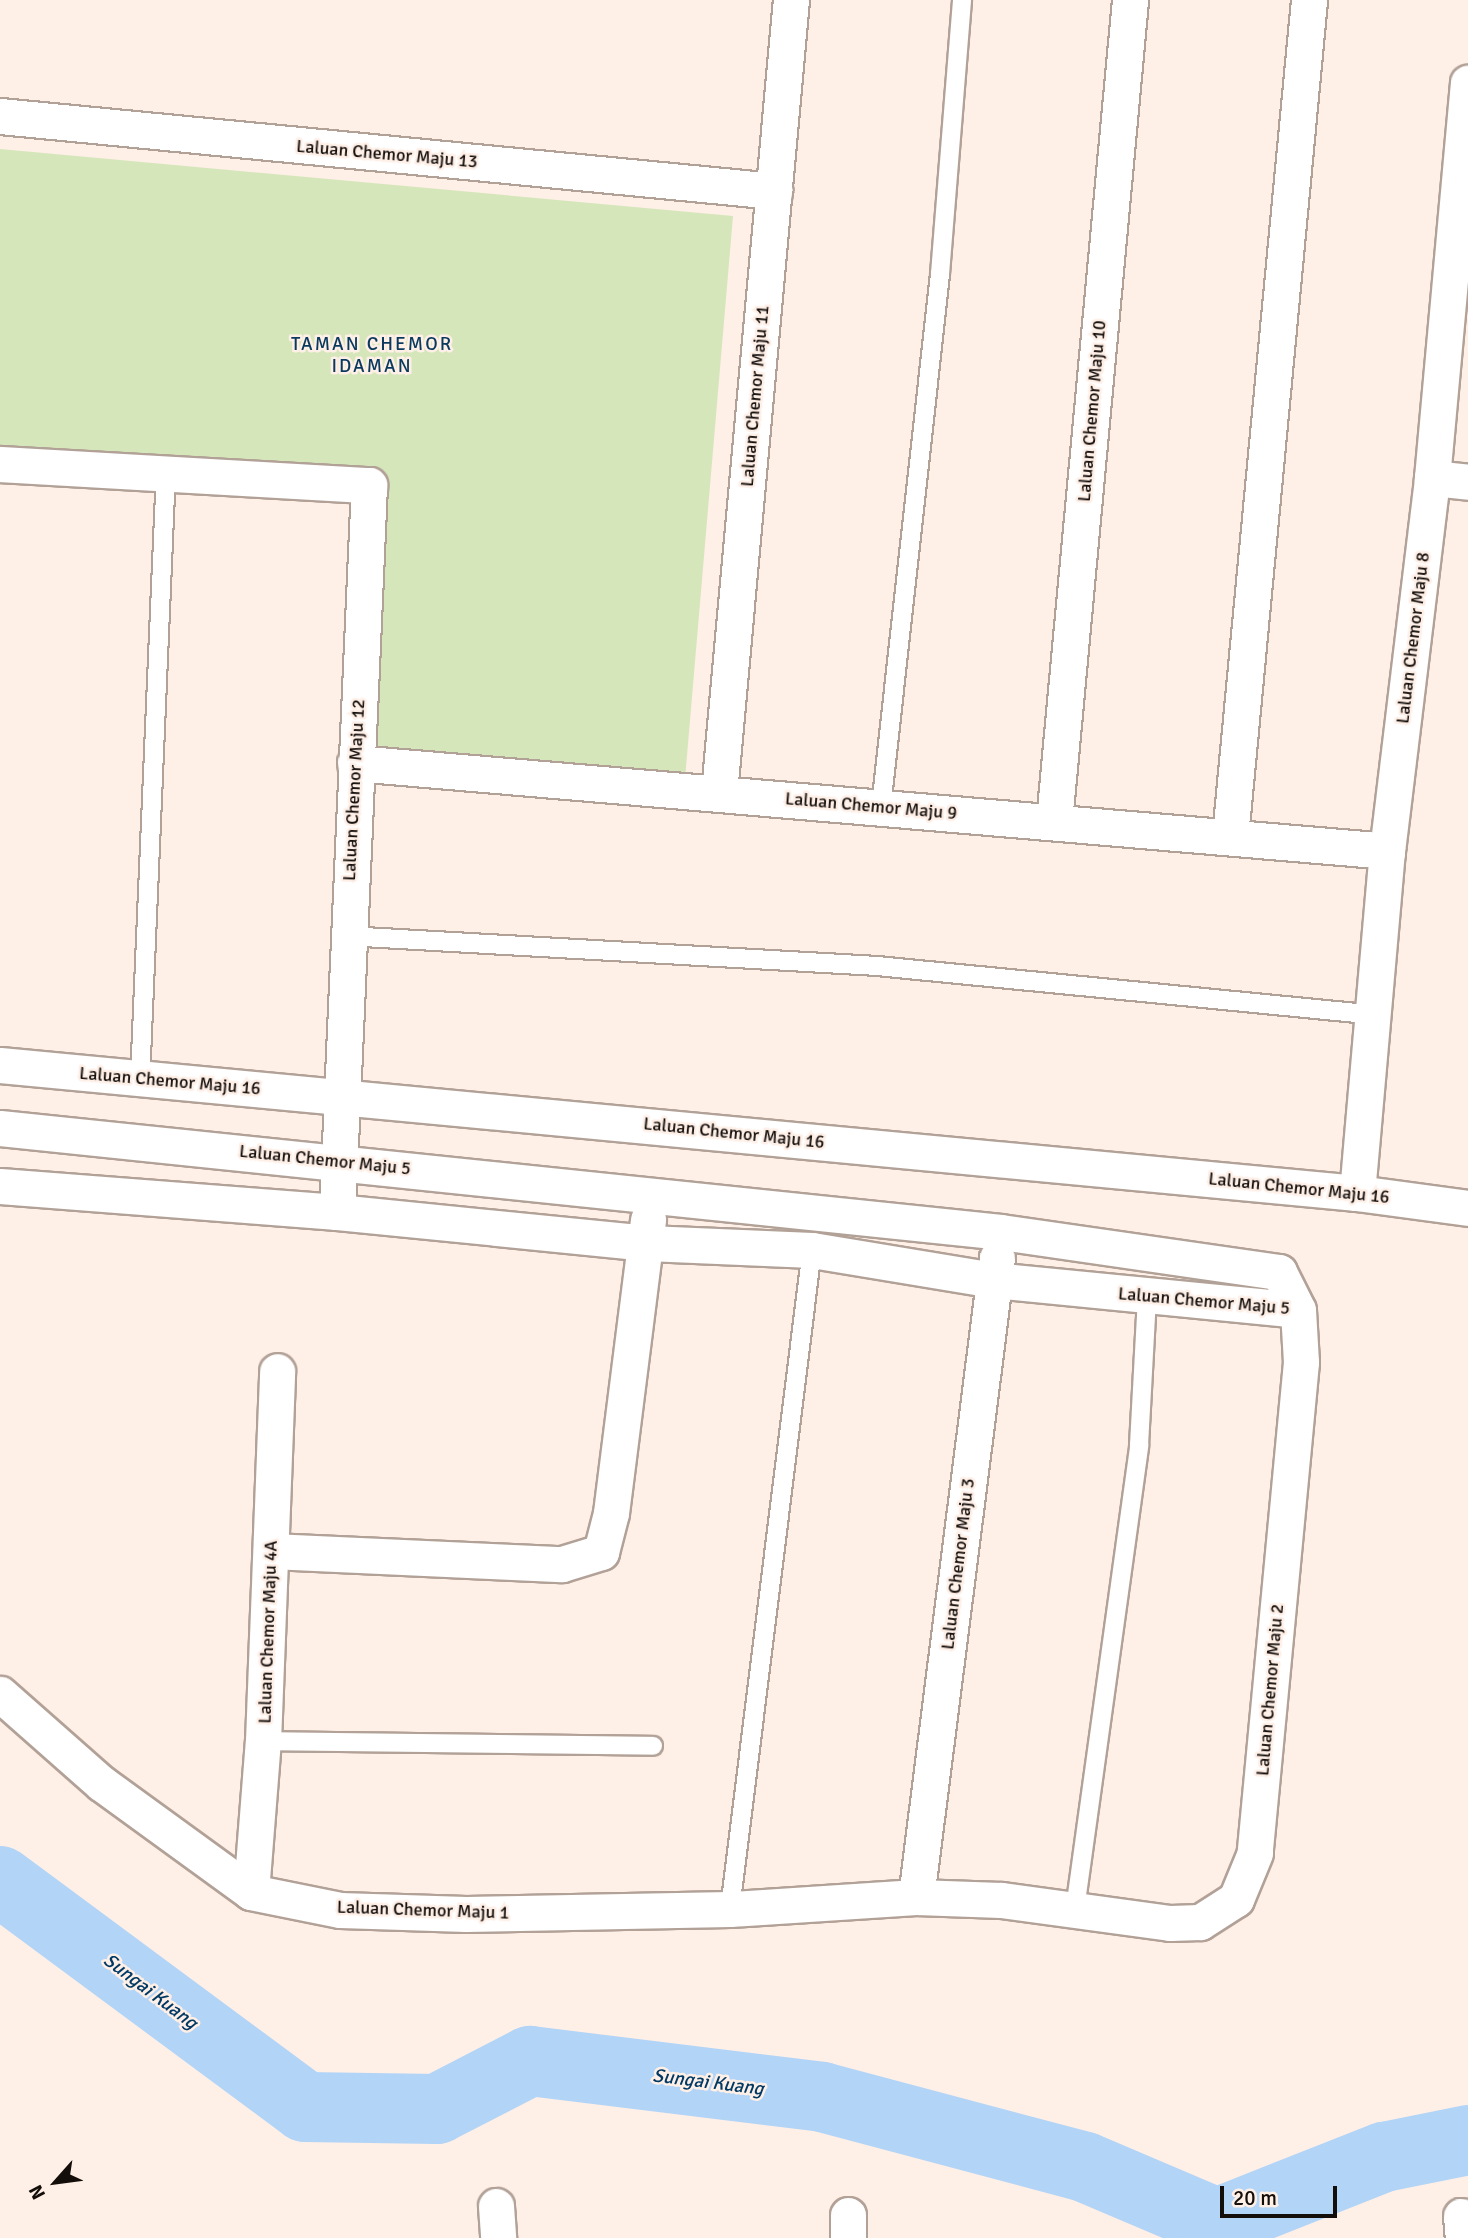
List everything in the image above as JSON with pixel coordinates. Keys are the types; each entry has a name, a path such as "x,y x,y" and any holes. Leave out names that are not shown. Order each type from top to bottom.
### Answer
{"street":[{"name":"Laluan Chemor Maju 11","path":"719,792 791,0"},
{"name":"Laluan Chemor Maju 10","path":"1054,821 1130,0"},
{"path":"1230,836 1309,0"},
{"name":"Laluan Chemor Maju 8","path":"1357,1193 1387,851 1432,478 1468,83"},
{"name":"Laluan Chemor Maju 13","path":"0,117 774,191"},
{"path":"0,464 166,470"},
{"name":"Laluan Chemor Maju 12","path":"166,470 369,485 346,936 345,1096 337,1212"},
{"path":"1432,478 1468,482"},
{"name":"Laluan Chemor Maju 9","path":"355,763 1387,851"},
{"name":"Laluan Chemor Maju 16","path":"0,1065 1357,1193 1468,1208"},
{"name":"Laluan Chemor Maju 5","path":"0,1128 341,1161 650,1198 1001,1231 1279,1272 1298,1310"},
{"name":"Laluan Chemor Maju 5","path":"0,1186 337,1212 647,1243 812,1250 994,1280 1298,1310"},
{"path":"271,1551 562,1564 601,1552 611,1513 647,1243 650,1198"},
{"name":"Laluan Chemor Maju 3","path":"916,1897 1001,1231"},
{"name":"Laluan Chemor Maju 2","path":"916,1897 1074,1909 1170,1923 1200,1922 1236,1899 1255,1853 1301,1363 1298,1310"},
{"name":"Laluan Chemor Maju 4A","path":"251,1892 263,1741 277,1371"},
{"name":"Laluan Chemor Maju 1","path":"0,1694 101,1783 251,1892 340,1910 466,1914 730,1909 916,1897"}],"lane":[{"path":"784,0 791,0"},
{"path":"881,807 940,274 962,0"},
{"path":"140,1080 166,470"},
{"path":"346,936 877,966 1374,1016"},
{"path":"730,1909 812,1250"},
{"path":"1074,1909 1139,1444 1147,1297"},
{"path":"263,1741 653,1746"}],"green space":[{"path":"0,149 733,216 685,779 375,747 387,480 0,453"}],"waterway":[{"name":"Sungai Kuang","path":"0,1881 305,2107 437,2109 530,2061 822,2097 1085,2167 1217,2223 1384,2157 1468,2140"}],"district":[{"name":"TAMAN CHEMOR IDAMAN","path":"372,356"}]}
